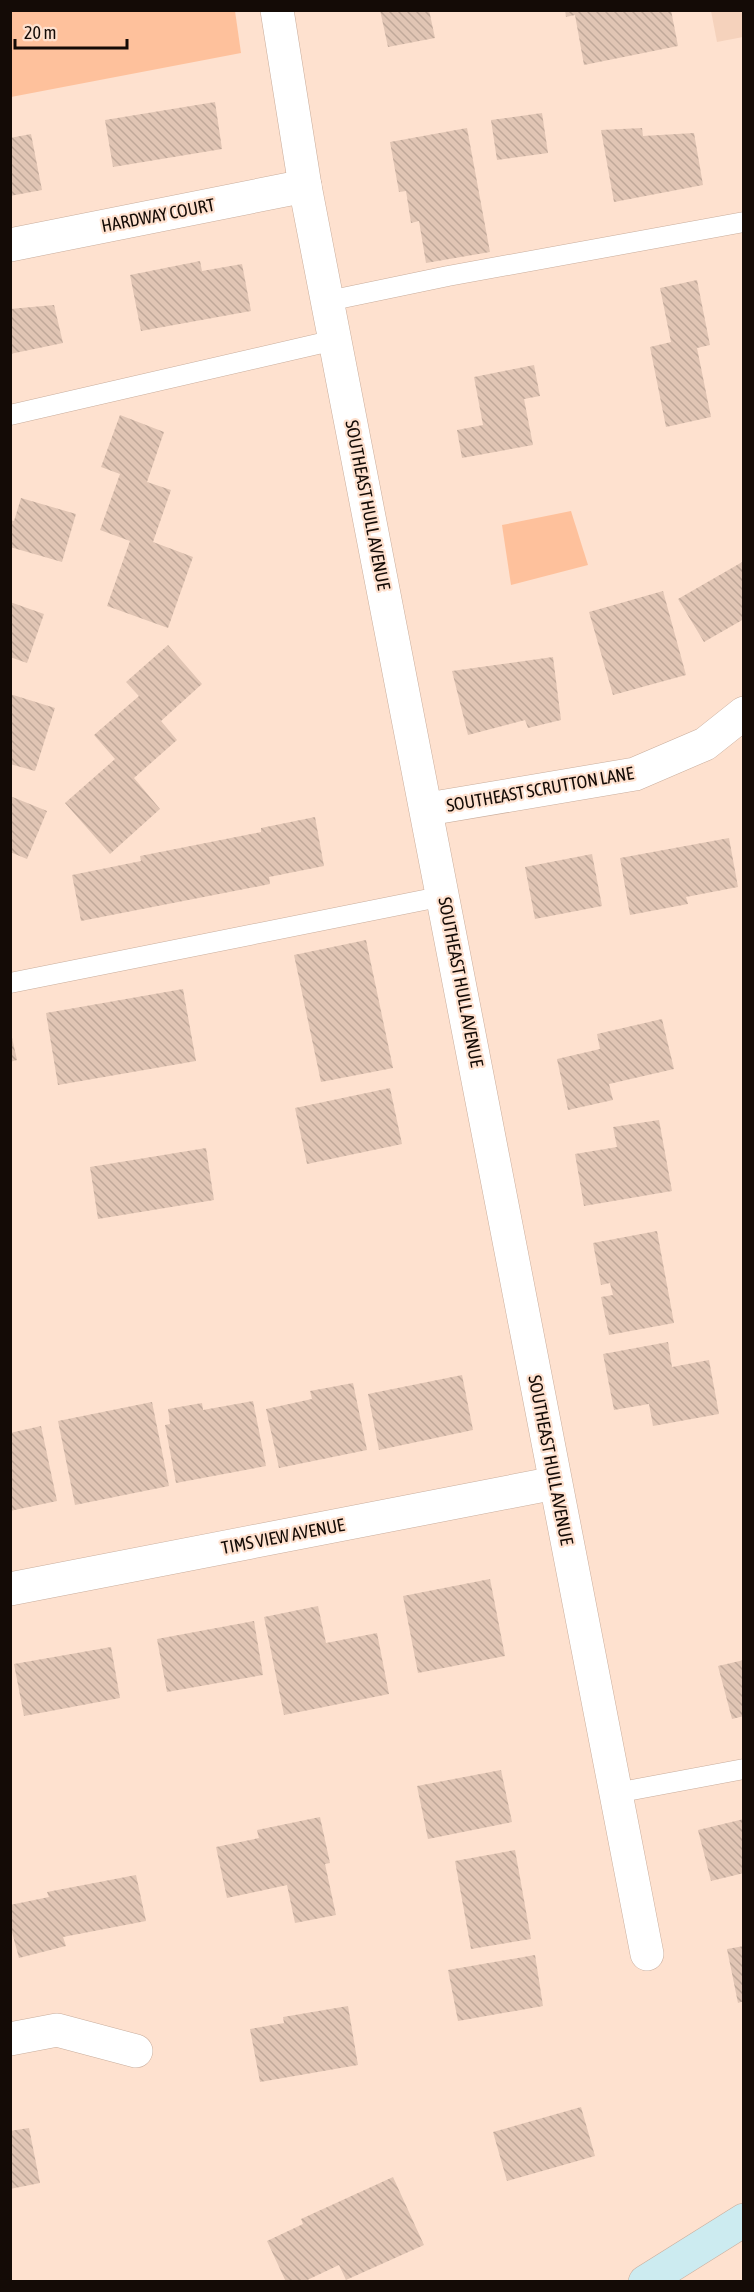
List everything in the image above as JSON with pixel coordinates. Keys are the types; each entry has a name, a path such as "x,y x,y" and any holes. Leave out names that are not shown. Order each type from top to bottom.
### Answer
{"main road":[{"path":"645,2282 744,2220"}],"street":[{"name":"SOUTHEAST HULL AVENUE","path":"277,10 305,186 428,809 555,1483 647,1954"},
{"name":"HARDWAY COURT","path":"10,245 305,186"},
{"name":"SOUTHEAST SCRUTTON LANE","path":"428,809 635,774 705,744 744,713"},
{"name":"TIMS VIEW AVENUE","path":"10,1589 555,1483"},
{"path":"10,2039 57,2030 136,2051"}],"lane":[{"path":"328,301 448,276 744,222"},
{"path":"10,414 336,340"},
{"path":"10,983 444,896"},
{"path":"616,1793 744,1769"}],"shaded area":[{"path":"11,10 235,11 241,53 11,97"},
{"path":"711,11 743,11 743,37 717,42"},
{"path":"571,511 588,565 511,585 502,525"}],"building":[{"path":"380,10 429,10 435,38 388,47"},
{"path":"565,10 671,10 678,46 584,65 575,15 566,17"},
{"path":"215,102 222,149 113,167 105,120"},
{"path":"542,113 548,153 497,160 491,120"},
{"path":"467,128 490,252 426,263 419,221 411,223 406,191 399,192 390,142"},
{"path":"642,128 643,136 694,133 703,185 614,202 601,130"},
{"path":"31,134 42,190 10,196 10,138"},
{"path":"200,261 202,271 242,264 251,311 141,331 130,275"},
{"path":"697,280 710,345 697,348 711,417 666,427 650,347 671,342 660,288"},
{"path":"54,305 63,343 10,354 10,309"},
{"path":"534,365 540,396 524,399 533,445 462,458 457,430 483,425 474,377"},
{"path":"120,415 164,432 147,482 171,490 153,542 193,557 168,628 107,606 130,541 100,530 120,474 101,467"},
{"path":"21,498 76,514 62,562 10,547 10,520 14,521"},
{"path":"744,561 744,619 704,642 678,599"},
{"path":"663,591 686,675 613,695 589,612"},
{"path":"10,602 44,614 27,663 10,657"},
{"path":"168,645 202,684 161,721 177,740 134,778 160,809 110,854 65,803 115,759 94,735 139,696 126,682"},
{"path":"553,657 561,720 528,728 525,720 468,735 452,671"},
{"path":"10,694 55,708 35,771 10,764"},
{"path":"10,796 47,811 27,859 10,852"},
{"path":"315,817 324,866 269,877 270,884 81,921 72,875 141,861 140,856 261,832 261,828"},
{"path":"729,838 738,887 686,897 688,904 630,915 620,858"},
{"path":"592,854 602,906 535,919 525,867"},
{"path":"366,940 393,1068 321,1082 294,955"},
{"path":"183,989 196,1061 58,1085 46,1013"},
{"path":"662,1019 674,1069 609,1084 613,1100 568,1110 557,1059 600,1049 597,1034"},
{"path":"10,1029 17,1060 10,1062"},
{"path":"390,1088 402,1144 307,1164 295,1108"},
{"path":"659,1120 672,1191 584,1206 575,1154 617,1147 613,1127"},
{"path":"206,1148 214,1200 98,1219 90,1167"},
{"path":"657,1231 674,1323 609,1335 601,1297 613,1295 610,1283 601,1285 593,1243"},
{"path":"668,1342 672,1367 709,1360 719,1414 653,1426 649,1404 614,1410 603,1354"},
{"path":"462,1375 473,1430 379,1450 368,1394"},
{"path":"353,1383 367,1450 279,1468 266,1409 312,1399 310,1391"},
{"path":"253,1401 266,1466 176,1483 165,1425 170,1424 168,1409 202,1403 203,1410"},
{"path":"152,1402 169,1486 75,1505 58,1421"},
{"path":"41,1426 57,1501 10,1511 10,1433"},
{"path":"490,1579 505,1656 418,1673 403,1596"},
{"path":"318,1606 326,1643 377,1633 389,1694 284,1715 264,1617"},
{"path":"254,1621 263,1675 167,1692 157,1639"},
{"path":"111,1647 120,1698 24,1716 14,1664"},
{"path":"744,1660 744,1716 732,1719 718,1666"},
{"path":"501,1770 512,1822 428,1839 417,1786"},
{"path":"320,1817 330,1863 325,1864 336,1915 295,1923 287,1885 227,1898 216,1847 259,1838 257,1830"},
{"path":"744,1819 744,1873 711,1881 698,1830"},
{"path":"515,1850 531,1939 471,1949 455,1861"},
{"path":"136,1875 146,1921 63,1937 66,1946 19,1958 10,1925 10,1905 49,1897 47,1892"},
{"path":"744,1946 744,2001 738,2003 727,1949"},
{"path":"535,1955 543,2006 458,2021 448,1970"},
{"path":"348,2006 358,2065 260,2082 250,2029 284,2023 283,2017"},
{"path":"581,2107 595,2156 507,2181 493,2132"},
{"path":"29,2128 40,2183 10,2189 10,2131"},
{"path":"393,2177 424,2245 346,2280 339,2265 303,2282 286,2282 267,2241 303,2224 301,2219"}]}
